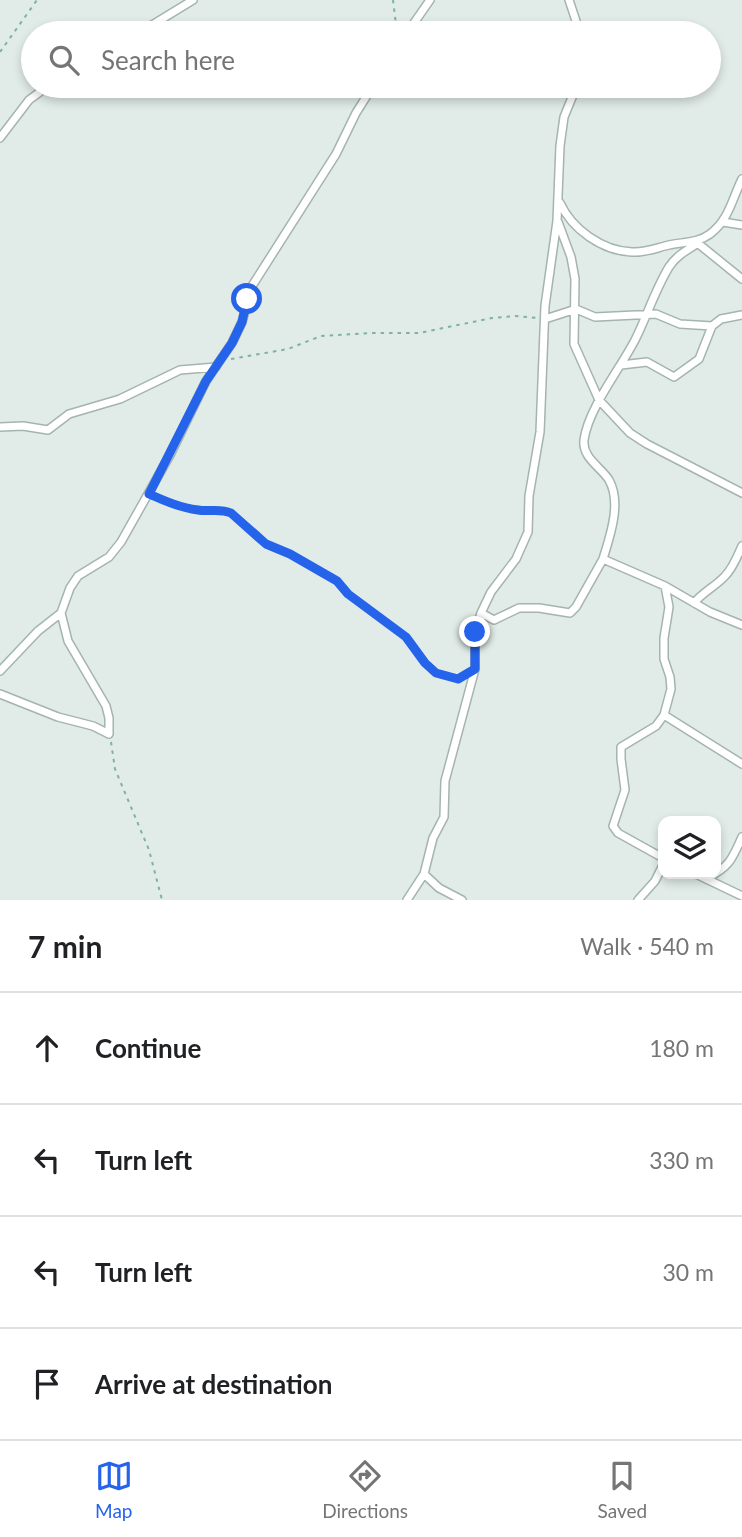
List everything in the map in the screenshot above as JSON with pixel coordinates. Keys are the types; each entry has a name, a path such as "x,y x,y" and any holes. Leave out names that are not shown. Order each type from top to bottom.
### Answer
{"street":[{"path":"159,21 193,0"},
{"path":"415,21 430,0"},
{"path":"569,0 576,21"},
{"path":"0,138 32,98"},
{"path":"0,671 38,631 61,613 70,588 78,576 109,557 121,542 149,494 206,381 232,343 242,322 252,286 331,163 365,98"},
{"path":"407,900 424,874 433,838 444,817 445,782 475,669 475,632 481,613 491,592 516,559 528,532 529,496 540,432 545,319 559,200 564,117 572,98"},
{"path":"481,613 494,620 519,608 570,613 576,607 603,559 613,521 614,497 609,481 586,452 584,441 599,400 636,337 670,265 723,222 742,179"},
{"path":"559,200 565,215 575,225 607,246 630,252 696,242 742,279"},
{"path":"557,220 571,257 575,279 574,344 599,400 630,433 742,493"},
{"path":"723,222 742,225"},
{"path":"545,319 576,309 595,317 646,313 656,314 680,324 712,326"},
{"path":"621,365 647,362 674,377 699,359 712,326 722,319 742,315"},
{"path":"0,427 48,429 69,414 142,390 180,370 218,364"},
{"path":"694,603 723,579 733,566 742,546"},
{"path":"603,559 742,625"},
{"path":"658,855 618,833 613,826 625,789 621,747 656,726 664,715 671,689 664,659 669,607 664,586"},
{"path":"0,695 58,717 93,726 109,734 110,718 106,706 68,641 61,613"},
{"path":"664,715 742,764"},
{"path":"721,872 730,863 742,837"},
{"path":"424,874 439,888 462,900"},
{"path":"638,900 658,874"},
{"path":"706,879 742,896"}],"path":[{"path":"22,21 37,0"},
{"path":"393,0 396,21"},
{"path":"0,52 21,22"},
{"path":"218,364 251,354 288,349 321,336 419,333 515,316 545,319"},
{"path":"149,494 172,504 200,511 225,510 231,513 266,544 290,554 337,581 348,594 406,637 436,673 458,679 475,669"},
{"path":"109,734 115,769 149,850 162,900"}],"route":[{"path":"247,299 242,322 232,343 206,381 149,494 172,504 200,511 225,510 231,513 266,544 323,571 337,581 348,594 406,637 436,673 458,679 475,669 475,632"}]}
